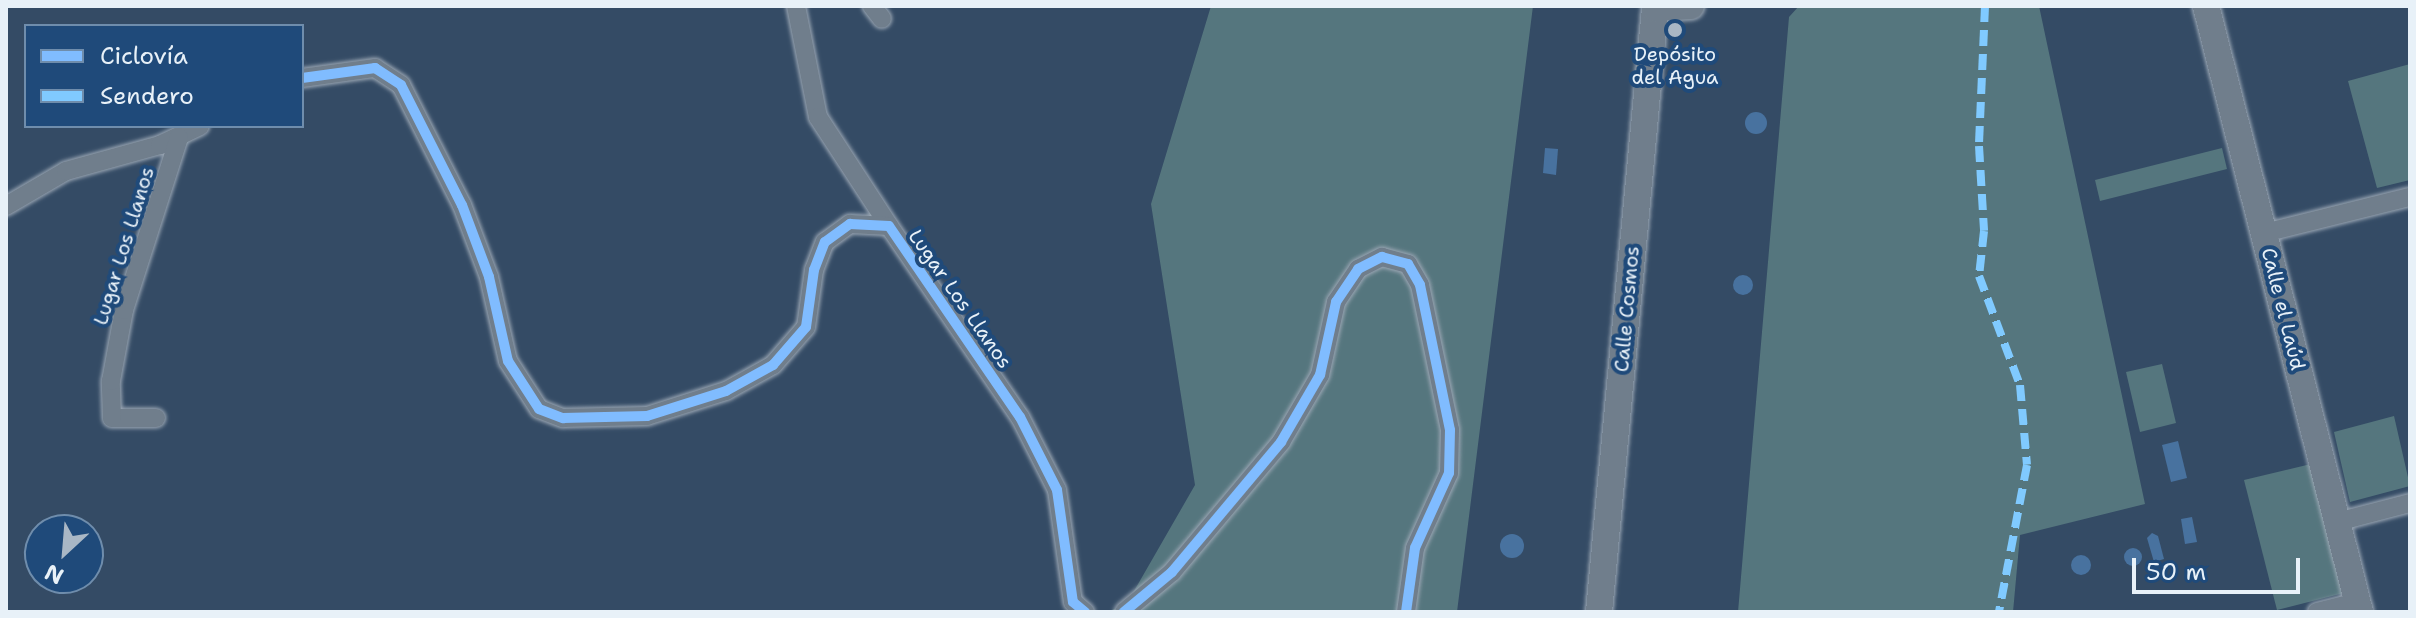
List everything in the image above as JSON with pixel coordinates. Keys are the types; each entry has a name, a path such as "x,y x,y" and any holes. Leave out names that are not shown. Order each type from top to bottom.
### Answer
{"street":[{"name":"Lugar Los Llanos","path":"796,6 818,117 1020,417 1057,490 1073,602 1085,612"},
{"path":"1655,7 1691,6"},
{"name":"Calle el Laúd","path":"2206,6 2359,607"},
{"name":"Calle Cosmos","path":"1599,612 1655,7"},
{"name":"Lugar Los Llanos","path":"304,78 375,68 401,85 462,205 489,277 508,361 539,409 563,418 647,416 726,391 773,365 806,327 814,270 825,242 850,224 889,226"},
{"name":"Lugar Los Llanos","path":"6,206 66,171 179,138 196,128"},
{"name":"Lugar Los Llanos","path":"156,418 112,418 111,381 124,310 179,138"},
{"path":"2264,233 2410,197"},
{"path":"1124,612 1172,572 1281,442 1320,375 1336,302 1358,269 1382,257 1408,264 1420,285 1450,430 1449,473 1415,548 1406,612"},
{"path":"2337,522 2410,503"},
{"path":"2317,612 2359,607"}],"green space":[{"path":"1211,6 1533,6 1457,612 1106,612 1126,605 1195,485 1151,204"},
{"path":"1799,6 2039,6 2145,504 2020,535 2013,612 1738,612 1789,17"},
{"path":"2410,64 2410,180 2377,188 2348,81"},
{"path":"2222,148 2227,169 2100,201 2095,180"},
{"path":"2162,364 2176,423 2140,432 2126,372"},
{"path":"2394,416 2410,486 2350,502 2334,432"},
{"path":"2311,464 2344,593 2277,610 2244,480"}],"water":[{"path":"1756,112 1767,123 1756,134 1745,123"},
{"path":"1545,148 1558,149 1556,175 1543,173"},
{"path":"1743,275 1750,278 1753,285 1750,292 1743,295 1736,292 1733,285 1736,278"},
{"path":"2178,441 2187,478 2171,482 2162,445"},
{"path":"2192,517 2197,542 2185,544 2181,519"},
{"path":"2152,533 2158,536 2164,559 2154,562 2147,538"},
{"path":"1512,534 1520,538 1524,546 1520,554 1512,558 1504,554 1500,546 1504,538"},
{"path":"2129,548 2137,548 2142,557 2140,564 2129,566 2124,561 2124,553"},
{"path":"2081,555 2088,558 2091,565 2088,572 2081,575 2074,572 2071,565 2074,558"}],"marked path":[{"path":"1985,6 1979,146 1984,231 1979,276 2020,385 2027,465 1999,612"}],"cycle path":[{"path":"304,78 375,68 401,85 462,205 489,277 508,361 539,409 563,418 647,416 726,391 773,365 806,327 814,270 825,242 850,224 889,226 1020,417 1057,490 1073,602 1085,612"},
{"path":"1124,612 1172,572 1281,442 1320,375 1336,302 1358,269 1382,257 1408,264 1420,285 1450,430 1449,473 1415,548 1406,612"}],"place":[{"name":"Depósito del Agua","path":"1675,30"}]}
